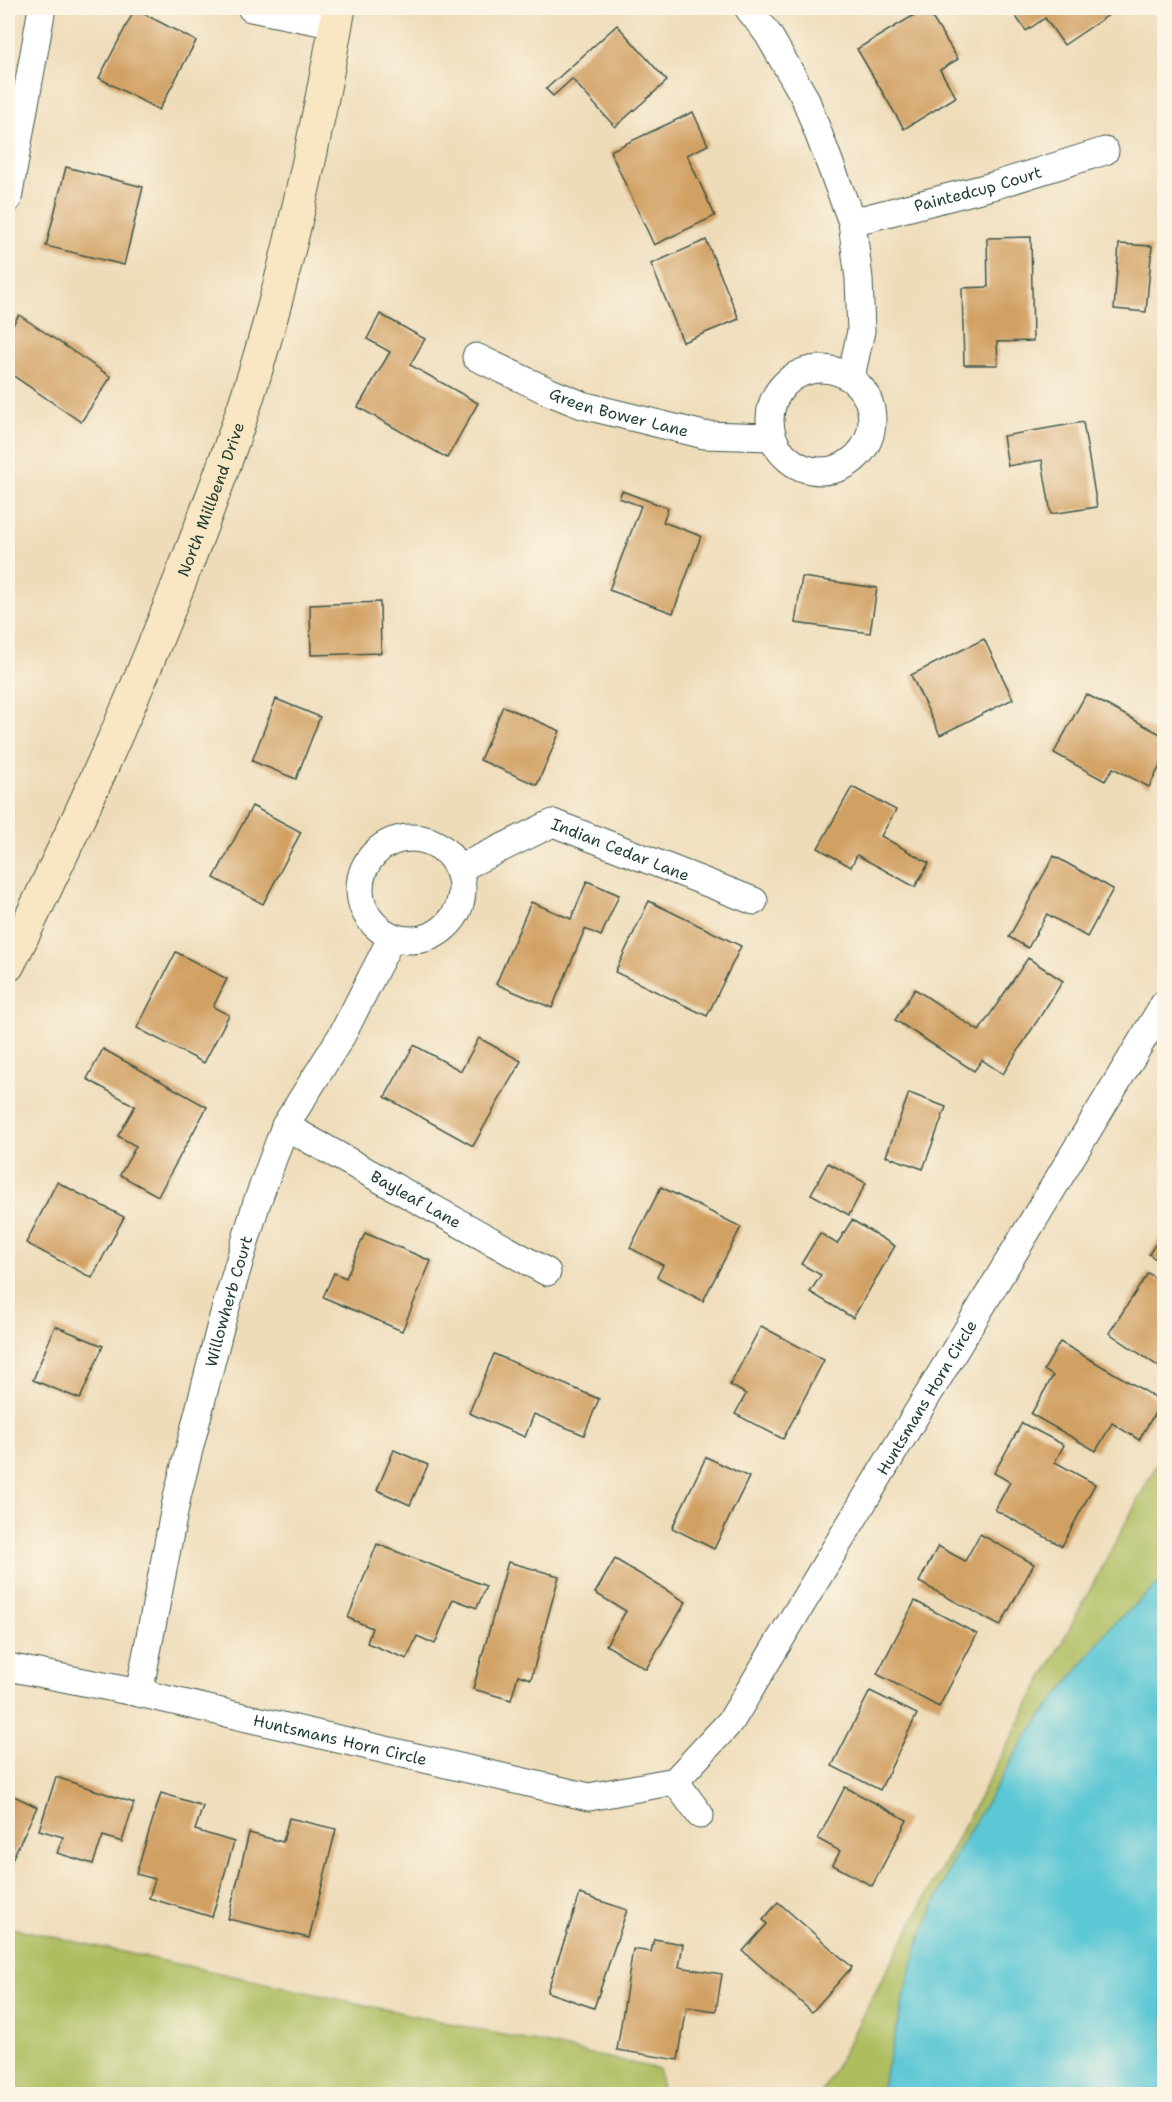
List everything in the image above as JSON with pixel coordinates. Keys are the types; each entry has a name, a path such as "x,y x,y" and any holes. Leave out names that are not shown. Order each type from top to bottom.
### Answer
{"street":[{"path":"8,199 42,8"},
{"path":"251,8 338,16"},
{"path":"748,8 768,34 805,98 852,222 860,279 861,331 851,377"},
{"name":"North Millbend Drive","path":"8,964 61,858 141,681 211,502 260,357 302,203 338,16"},
{"name":"Paintedcup Court","path":"852,222 996,185 1105,151"},
{"name":"Green Bower Lane","path":"476,357 550,393 582,405 704,435 772,436"},
{"path":"815,369 835,370 851,377 871,404 873,425 868,442 861,453 848,465 836,470 809,471 792,463 781,452 772,436 769,420 772,403 777,393 797,374 815,369"},
{"name":"Indian Cedar Lane","path":"458,869 553,823 754,901"},
{"path":"408,838 426,840 445,850 458,869 462,897 458,910 447,926 433,936 416,940 393,937 383,932 370,919 362,904 360,886 362,873 371,857 379,849 395,840 408,838"},
{"name":"Willowherb Court","path":"139,1693 177,1497 218,1335 256,1205 285,1126 342,1035 393,937"},
{"name":"Huntsmans Horn Circle","path":"8,1667 139,1693 589,1797 675,1781 731,1721 1164,1004"},
{"name":"Bayleaf Lane","path":"285,1126 547,1272"},
{"path":"675,1781 700,1815"}],"green space":[{"path":"1164,1451 1164,2094 821,2094"},
{"path":"8,1927 659,2069 661,2094 8,2094"}],"water":[{"path":"1164,1579 1164,2094 880,2094 916,1950 956,1853 1026,1737 1112,1625"}],"building":[{"path":"926,8 958,59 940,70 956,97 904,129 857,49"},
{"path":"1010,8 1119,8 1064,45 1045,18 1026,31"},
{"path":"135,9 196,41 159,110 99,78"},
{"path":"617,25 667,81 615,127 572,79 553,96 546,89"},
{"path":"693,112 708,145 687,155 715,216 654,245 610,151"},
{"path":"66,167 143,187 124,265 46,246"},
{"path":"1031,237 1033,341 997,342 998,365 964,365 962,288 988,287 987,238"},
{"path":"706,240 739,319 683,342 651,264"},
{"path":"1119,244 1152,246 1146,312 1114,309"},
{"path":"380,314 425,339 410,365 478,403 447,458 358,407 390,352 367,339"},
{"path":"19,315 111,377 81,422 8,372 8,332"},
{"path":"1083,422 1097,507 1051,514 1042,460 1008,466 1003,436"},
{"path":"622,491 668,508 663,522 701,536 673,613 609,590 641,506 619,498"},
{"path":"802,577 877,588 870,633 795,623"},
{"path":"380,602 381,653 311,655 310,605"},
{"path":"984,639 1013,699 940,735 911,675"},
{"path":"1164,690 1164,708 1157,704"},
{"path":"1086,694 1164,736 1164,758 1149,787 1113,768 1105,781 1054,753"},
{"path":"276,699 320,717 296,779 252,761"},
{"path":"503,706 560,731 537,785 480,760"},
{"path":"852,787 896,810 881,836 929,863 915,887 857,855 851,867 818,848"},
{"path":"252,806 301,832 263,904 214,878"},
{"path":"1054,856 1113,889 1087,937 1047,914 1028,948 1009,937"},
{"path":"587,881 619,895 601,936 585,929 552,1008 496,984 531,902 571,919"},
{"path":"649,901 741,946 707,1016 615,972"},
{"path":"176,952 227,979 213,1007 229,1015 204,1063 137,1028"},
{"path":"1028,958 1063,981 1003,1074 982,1060 974,1071 895,1020 915,989 979,1031"},
{"path":"479,1038 521,1061 473,1146 385,1097 414,1045 461,1071"},
{"path":"103,1049 207,1107 158,1196 120,1175 136,1146 118,1136 135,1106 87,1079"},
{"path":"909,1093 946,1107 923,1169 886,1156"},
{"path":"828,1163 866,1183 849,1215 811,1194"},
{"path":"57,1182 124,1217 92,1278 26,1243"},
{"path":"661,1187 741,1227 703,1301 657,1277 663,1265 630,1248"},
{"path":"852,1220 895,1246 853,1318 810,1292 821,1275 801,1264 820,1233 837,1244"},
{"path":"1164,1231 1164,1265 1149,1254"},
{"path":"365,1233 431,1261 402,1331 323,1297 334,1273 346,1278"},
{"path":"1148,1273 1164,1284 1164,1370 1109,1333"},
{"path":"55,1326 103,1346 80,1399 33,1380"},
{"path":"761,1326 824,1360 783,1439 735,1414 746,1394 730,1385"},
{"path":"1060,1342 1162,1401 1139,1440 1112,1423 1096,1451 1031,1414 1053,1376 1044,1370"},
{"path":"494,1354 599,1399 584,1435 534,1414 525,1437 469,1413"},
{"path":"1022,1423 1064,1445 1055,1462 1095,1484 1062,1546 995,1510 1010,1482 994,1473"},
{"path":"394,1450 428,1465 410,1505 377,1490"},
{"path":"706,1457 749,1477 714,1549 672,1528"},
{"path":"980,1534 1034,1564 1000,1626 919,1582 938,1546 965,1561"},
{"path":"377,1544 486,1586 477,1608 453,1599 435,1644 417,1636 407,1659 367,1643 372,1628 348,1618"},
{"path":"615,1559 686,1602 646,1669 606,1645 626,1611 595,1593"},
{"path":"508,1562 559,1576 531,1679 518,1675 511,1700 473,1689"},
{"path":"915,1601 977,1634 939,1707 877,1674"},
{"path":"870,1691 917,1714 880,1790 832,1766"},
{"path":"56,1777 134,1803 122,1842 103,1836 93,1864 57,1853 63,1837 39,1830"},
{"path":"845,1787 907,1820 872,1886 833,1865 840,1851 818,1839"},
{"path":"8,1793 37,1807 8,1868"},
{"path":"161,1793 203,1806 195,1830 234,1842 212,1917 149,1898 155,1879 136,1874"},
{"path":"289,1818 336,1829 309,1938 228,1919 249,1833 283,1842"},
{"path":"580,1894 627,1910 594,2008 547,1992"},
{"path":"778,1902 852,1967 812,2012 743,1951 767,1924 763,1920"},
{"path":"654,1939 683,1944 679,1967 722,1974 716,2011 687,2007 678,2060 617,2050 633,1949 651,1952"}]}
